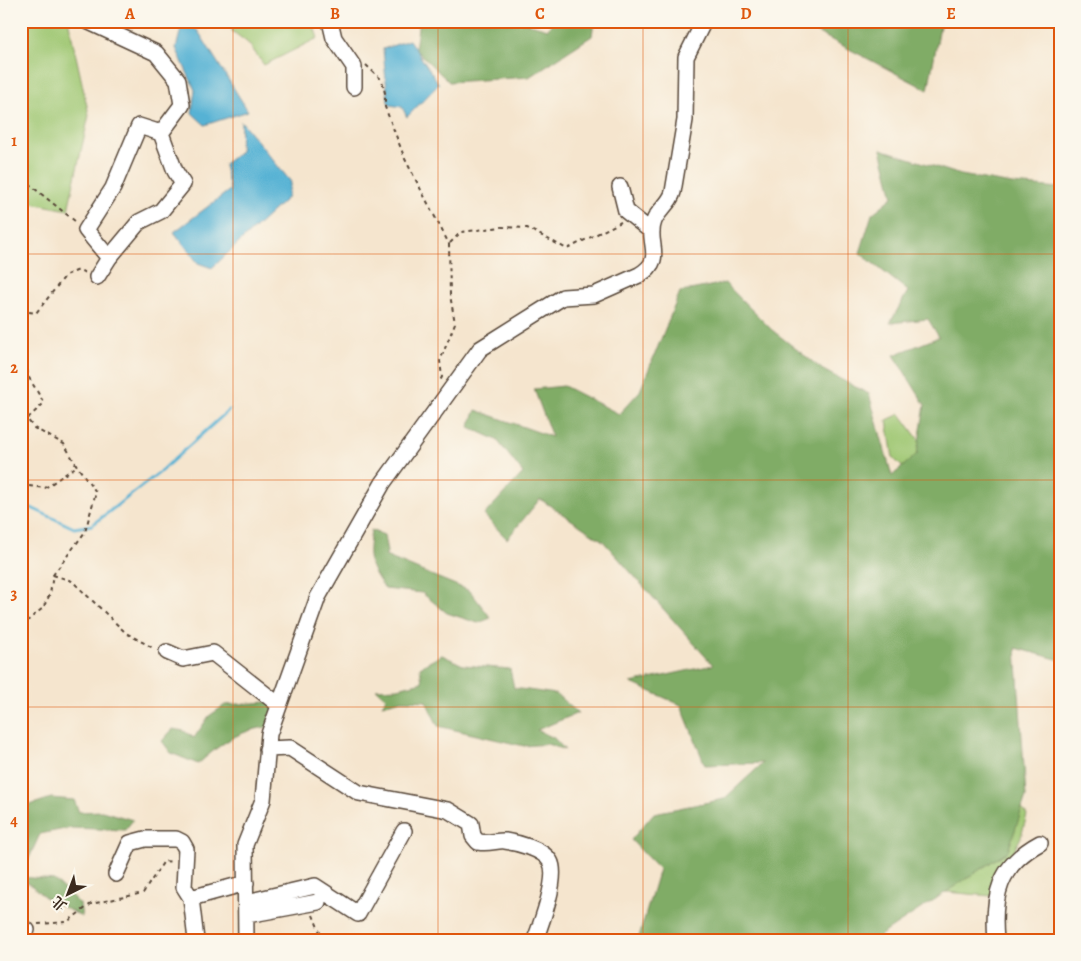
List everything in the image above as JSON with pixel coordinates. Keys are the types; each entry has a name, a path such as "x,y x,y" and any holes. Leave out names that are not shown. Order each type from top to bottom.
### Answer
{"street":[{"path":"87,21 156,53 178,80 182,105 161,133"},
{"path":"330,21 334,38 354,67 354,87"},
{"path":"246,940 247,908 244,845 264,800 269,734 323,589 383,483 480,349 563,297 594,295 646,271 656,253 652,232 653,222 671,200 673,192 685,120 686,57 704,21"},
{"path":"109,258 86,230 113,188 139,126 161,133"},
{"path":"97,277 109,258 139,222 161,211 183,184 175,171 161,133"},
{"path":"620,187 626,211 652,232"},
{"path":"168,652 183,659 213,652 279,705"},
{"path":"267,749 290,748 359,793 448,810 471,824 473,836 478,842 490,844 503,841 541,852 550,860 553,869 546,912 535,940"},
{"path":"247,908 315,886 358,914 404,831"},
{"path":"116,874 130,843 145,839 176,839 182,842 186,849 184,887 191,898 196,940"},
{"path":"996,940 993,913 1006,870 1022,853 1040,843"},
{"path":"191,898 246,883"},
{"path":"247,908 314,904"}],"path":[{"path":"363,62 382,80 386,93 385,107 405,159 449,244 450,295 456,323 440,360 442,377 439,384"},
{"path":"21,170 29,184 86,230"},
{"path":"449,244 461,232 502,227 527,228 567,249 632,216"},
{"path":"21,311 36,313 66,275 78,270 97,277"},
{"path":"21,330 28,376 44,402 28,419 34,428 64,444 96,492 85,532 53,575 50,594 43,608 21,626"},
{"path":"21,485 46,488 77,466"},
{"path":"53,575 72,581 126,633 158,651 168,652"},
{"path":"24,930 33,925 67,922 91,904 143,893 164,861 185,864"},
{"path":"314,904 324,940"}],"green space":[{"path":"21,21 68,21 69,24 89,115 68,210 21,201"},
{"path":"232,21 312,21 318,38 264,65 248,43 232,31"},
{"path":"419,21 519,21 548,29 553,21 594,21 592,36 529,77 449,82 415,49"},
{"path":"795,21 941,21 928,90"},
{"path":"881,149 961,175 1012,184 1060,188 1060,290 1056,294 1060,326 1060,660 1016,648 1026,797 1008,851 875,939 638,940 659,869 631,840 654,813 724,799 763,763 705,765 681,705 631,683 713,665 603,541 540,499 507,539 484,515 523,473 497,440 469,427 476,410 552,437 534,389 564,386 619,414 640,391 680,292 725,283 772,330 823,370 869,394 892,476 917,454 925,405 894,355 939,337 928,319 890,323 908,291 860,253 872,214 893,197"},
{"path":"900,414 927,451 922,486 893,458 887,420"},
{"path":"371,530 384,535 387,552 385,556 470,591 491,618 478,623 447,613 422,593 385,589 370,561"},
{"path":"442,655 463,665 510,669 514,688 556,694 578,713 537,730 554,738 565,750 547,744 524,746 438,726 426,701 402,700 382,705 386,698 376,689 398,688 422,682 420,667"},
{"path":"267,702 285,711 278,726 254,729 235,737 217,748 198,764 171,753 162,741 173,729 184,731 194,738 209,716 225,705"},
{"path":"1008,791 1027,815 1021,837 991,896 935,891"},
{"path":"51,798 74,800 79,812 102,811 133,820 125,830 70,828 40,834 21,876 21,818 27,806"},
{"path":"21,877 54,880 80,904 82,917 45,897 21,880"}],"water":[{"path":"183,21 198,31 248,111 205,125 192,113 195,90 176,48"},
{"path":"409,40 439,84 407,117 402,107 390,105 388,102 383,49"},
{"path":"241,121 291,182 287,198 212,268 198,263 174,232 230,190 224,164 240,152"}],"waterway":[{"path":"21,503 74,528 92,525 160,472 229,410"}]}
